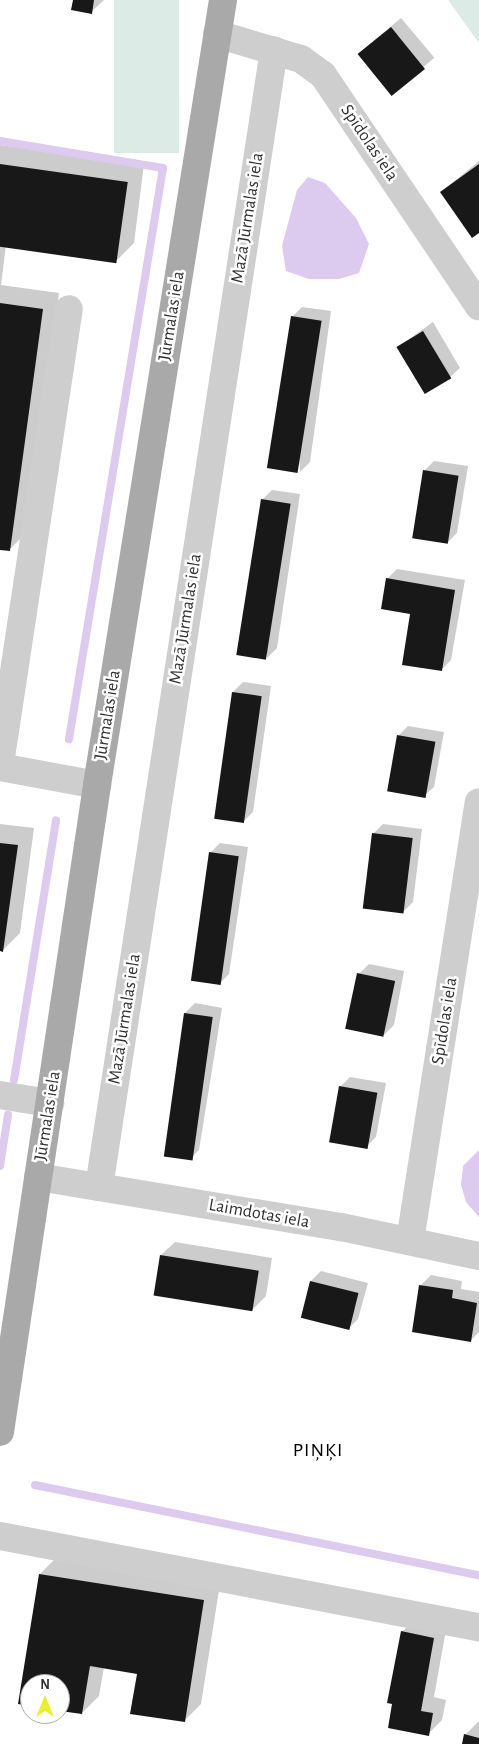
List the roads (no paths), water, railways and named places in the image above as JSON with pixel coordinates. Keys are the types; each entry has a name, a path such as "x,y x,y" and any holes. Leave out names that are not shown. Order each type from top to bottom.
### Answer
{"main road":[{"name":"Jūrmalas iela","path":"0,1432 5,1361 50,1103 97,785 223,0"}],"street":[{"name":"Spīdolas iela","path":"217,34 302,60 323,75 479,306"},
{"name":"Mazā Jūrmalas iela","path":"99,1187 274,50"},
{"path":"69,308 0,766 97,785"},
{"name":"Spīdolas iela","path":"410,1241 479,802"},
{"path":"0,1095 50,1103"},
{"name":"Laimdotas iela","path":"38,1176 410,1241 479,1256"},
{"path":"0,1536 479,1627"}],"waterway":[{"path":"0,141 163,168 69,739"},
{"path":"14,1080 56,820"},
{"path":"0,1166 8,1115"},
{"path":"35,1485 479,1575"}],"district":[{"name":"PIŅĶI","path":"318,1450"}]}
